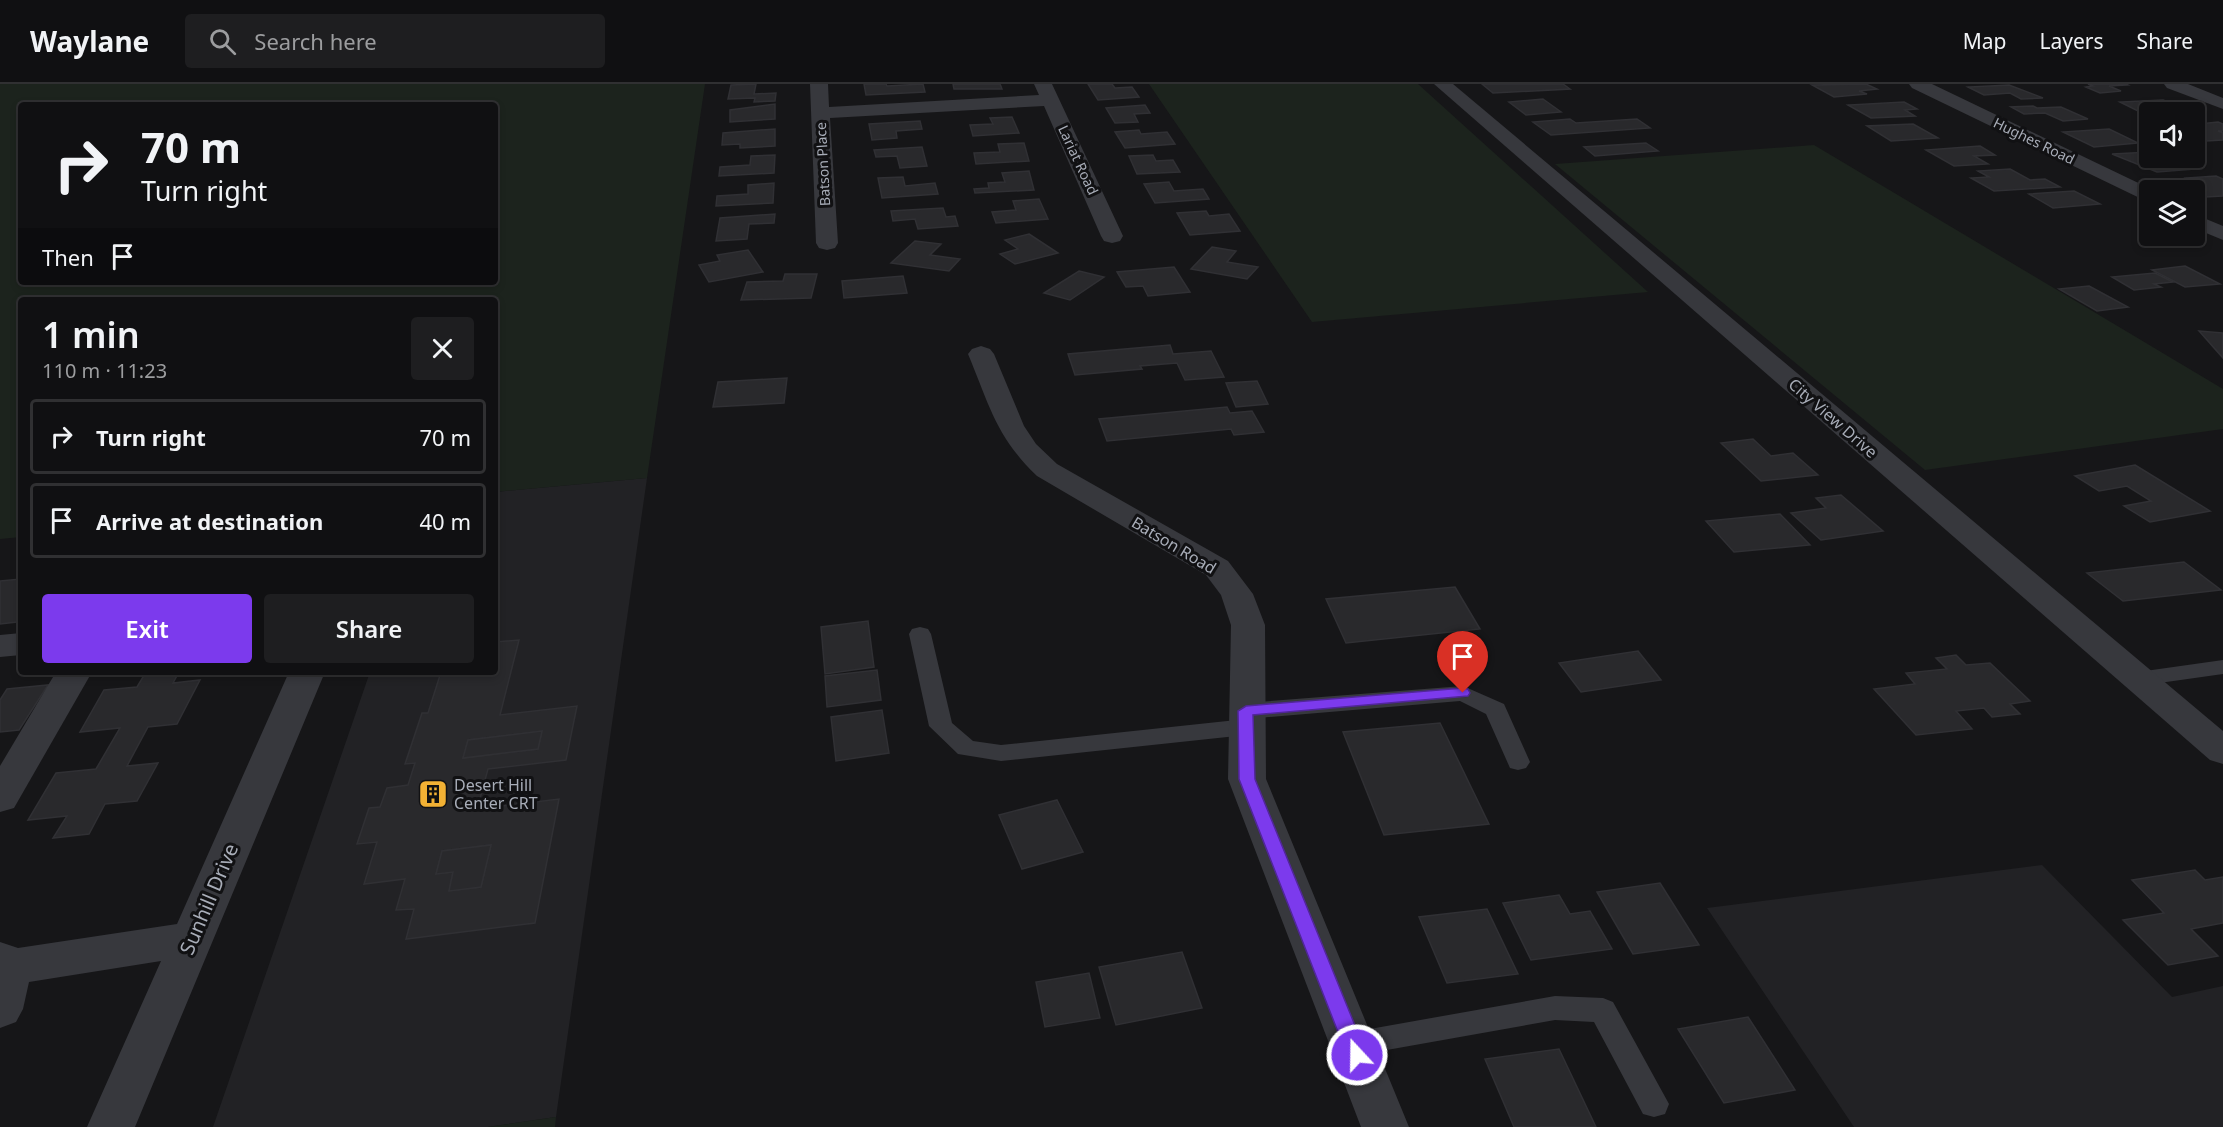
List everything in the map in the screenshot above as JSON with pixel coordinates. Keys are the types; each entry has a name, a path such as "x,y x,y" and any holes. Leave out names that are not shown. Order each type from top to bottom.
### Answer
{"street":[{"name":"Batson Place","path":"819,84 827,243"},
{"name":"City View Drive","path":"1443,84 2223,751"},
{"name":"Hughes Road","path":"1918,84 2139,192"},
{"path":"2173,84 2223,104"},
{"path":"820,113 1046,92"},
{"name":"Lariat Road","path":"1046,92 1112,236"},
{"path":"2205,225 2223,234"},
{"name":"Batson Road","path":"981,354 1008,422 1024,449 1047,470 1217,568 1237,594 1248,626 1247,779 1386,1127"},
{"path":"0,646 18,644"},
{"path":"0,798 72,675"},
{"name":"Sunhill Drive","path":"111,1127 306,675"},
{"path":"0,1010 4,966 192,939"}],"lane":[{"path":"920,634 941,726 966,748 1001,753 1246,719 1463,693 1496,709 1518,762"},
{"path":"2138,679 2223,667"},
{"path":"1353,1044 1555,1008 1603,1011 1654,1104"}],"shaded area":[{"path":"0,84 705,84 647,478 498,492 498,297 18,297 18,537 0,539"},
{"path":"1149,84 1418,84 1648,292 1312,322"},
{"path":"1814,145 2223,389 2223,429 1925,470 1555,164"},
{"path":"647,478 556,1117 488,1127 213,1127 369,675 498,675 498,492"},
{"path":"2042,865 2172,997 2223,986 2223,1127 1854,1127 1707,908"},
{"path":"556,1117 555,1127 488,1127"}],"building":[{"path":"756,84 754,94 776,93 775,101 754,102 755,98 728,99 731,85"},
{"path":"864,84 886,84 887,86 923,84 925,92 866,95"},
{"path":"953,84 1000,84 1002,89 954,89"},
{"path":"1088,84 1112,84 1115,88 1132,87 1139,97 1098,100"},
{"path":"1482,84 1563,84 1570,89 1493,93"},
{"path":"1866,84 1877,89 1859,91 1867,94 1834,97 1812,85"},
{"path":"2088,84 2128,85 2109,86 2121,91 2100,93 2086,87 2093,86"},
{"path":"2009,85 2043,98 2021,99 2010,93 1984,95 1968,87"},
{"path":"1543,99 1561,112 1526,115 1509,102"},
{"path":"2163,100 2168,102 2139,102 2138,111 2120,102"},
{"path":"1904,102 1917,109 1905,110 1915,116 1871,118 1848,105"},
{"path":"775,104 775,119 730,122 730,110"},
{"path":"1145,105 1150,113 1134,114 1138,122 1115,123 1106,108"},
{"path":"2033,106 2037,108 2061,107 2088,119 2063,121 2045,113 2024,114 2011,107"},
{"path":"1012,117 1019,133 973,136 970,125 993,124 990,118"},
{"path":"1570,119 1576,123 1637,119 1650,128 1551,135 1533,122"},
{"path":"920,121 922,129 896,131 897,138 872,140 869,124"},
{"path":"2218,122 2223,124 2223,131 2218,131 2223,133 2223,140 2205,141 2205,123"},
{"path":"1913,124 1938,138 1891,141 1867,126"},
{"path":"775,129 775,146 740,148 740,144 722,145 723,133"},
{"path":"2109,129 2138,143 2094,147 2063,132"},
{"path":"1139,130 1141,134 1167,132 1175,144 1125,148 1115,132"},
{"path":"1024,143 1029,161 976,164 974,153 1000,152 998,144"},
{"path":"1646,143 1658,151 1595,156 1584,147"},
{"path":"1980,146 1995,155 1974,156 1988,164 1954,166 1926,150"},
{"path":"922,147 927,166 900,168 897,156 876,157 874,150"},
{"path":"2139,153 2139,165 2112,154"},
{"path":"775,155 774,173 719,176 720,167 750,165 751,156"},
{"path":"1153,155 1156,161 1173,160 1180,172 1137,174 1129,156"},
{"path":"2147,168 2195,169 2157,172"},
{"path":"2010,169 2030,180 2045,179 2060,187 1994,191 1971,178 1989,177 1978,171"},
{"path":"1029,171 1034,190 975,193 974,189 989,188 988,183 1005,182 1002,173"},
{"path":"2216,176 2223,179 2223,196 2205,197 2205,180 2186,178"},
{"path":"903,177 905,186 935,183 938,194 882,198 878,178"},
{"path":"1169,182 1174,191 1203,189 1209,199 1155,203 1144,184"},
{"path":"774,183 773,203 716,206 717,196 748,194 748,185"},
{"path":"2074,191 2100,204 2053,208 2029,194"},
{"path":"1039,199 1048,219 996,223 992,212 1016,210 1013,201"},
{"path":"943,208 946,217 955,216 958,226 918,229 915,219 893,221 891,211"},
{"path":"1206,211 1209,216 1229,214 1240,231 1190,235 1177,213"},
{"path":"775,214 774,223 749,224 747,239 716,241 720,218"},
{"path":"1029,234 1058,253 1015,264 1000,254 1018,249 1005,240"},
{"path":"915,241 941,244 930,255 960,259 949,271 891,263"},
{"path":"1212,247 1236,251 1227,262 1258,267 1247,279 1191,269"},
{"path":"748,250 763,272 709,282 699,265 720,261 717,255"},
{"path":"2185,266 2220,284 2185,287 2152,270"},
{"path":"1174,267 1190,292 1148,296 1143,286 1126,287 1117,272"},
{"path":"1079,271 1104,277 1070,300 1044,293"},
{"path":"2155,273 2173,282 2154,284 2161,287 2134,290 2112,277"},
{"path":"785,274 817,274 811,298 741,300 747,282 783,281"},
{"path":"903,276 907,293 844,298 842,281"},
{"path":"2089,286 2128,307 2097,311 2059,289"},
{"path":"2199,331 2223,333 2223,358"},
{"path":"1170,345 1173,354 1211,351 1224,377 1185,380 1177,363 1140,366 1142,369 1075,375 1068,354"},
{"path":"787,378 784,403 713,407 718,382"},
{"path":"1257,381 1268,404 1236,407 1226,383"},
{"path":"1227,407 1230,413 1252,411 1264,432 1234,435 1231,429 1107,441 1099,419"},
{"path":"1753,439 1771,456 1793,453 1818,475 1761,481 1721,443"},
{"path":"2135,465 2210,511 2150,522 2124,506 2151,501 2127,486 2099,491 2075,476"},
{"path":"1841,495 1883,531 1821,540 1791,513 1826,508 1816,498"},
{"path":"1780,514 1810,545 1734,552 1706,521"},
{"path":"2184,562 2221,590 2123,601 2087,573"},
{"path":"18,579 17,622 0,624 0,581"},
{"path":"1455,587 1480,629 1346,643 1326,599"},
{"path":"868,621 874,667 825,674 821,627"},
{"name":"Desert Hill Center CRT","path":"519,640 500,715 577,706 566,760 488,769 478,806 495,803 494,807 559,799 535,923 406,939 414,909 396,910 405,879 364,884 377,842 357,844 369,808 380,807 387,788 408,785 415,763 405,764 422,713 428,713 440,675 498,675 498,642","holes":["542,731 538,749 463,758 468,740","491,845 481,887 449,891 453,872 436,874 442,851"]},
{"path":"1638,651 1661,680 1581,692 1559,663"},
{"path":"1956,655 1966,665 1990,663 2030,701 2010,704 2020,714 1992,717 1984,708 1956,711 1972,729 1916,735 1874,689 1915,684 1906,673 1947,669 1936,658"},
{"path":"877,670 881,700 827,707 825,676"},
{"path":"144,675 177,675 173,683 200,680 177,724 148,727 127,766 158,763 137,801 105,804 89,834 53,838 67,816 28,820 56,773 96,769 120,728 80,732 104,690 137,687"},
{"path":"48,685 19,730 0,732 0,700 7,689"},
{"path":"882,710 889,753 836,761 831,717"},
{"path":"1440,723 1489,824 1384,835 1343,732"},
{"path":"542,731 538,749 463,758 468,740"},
{"path":"1057,800 1083,852 1022,869 999,815"},
{"path":"491,845 481,887 449,891 453,872 436,874 442,851"},
{"path":"2195,870 2205,880 2223,877 2223,923 2191,929 2218,956 2168,965 2123,920 2164,913 2132,880"},
{"path":"1660,883 1699,945 1633,954 1597,892"},
{"path":"1559,895 1570,914 1590,911 1612,949 1531,960 1503,903"},
{"path":"1487,909 1518,974 1447,983 1419,917"},
{"path":"1182,952 1202,1008 1116,1025 1099,967"},
{"path":"1089,973 1100,1018 1045,1027 1036,982"},
{"path":"1748,1017 1795,1090 1724,1103 1678,1029"},
{"path":"1559,1049 1596,1127 1514,1127 1485,1059"}],"place":[{"name":"Desert Hill Center CRT","path":"433,794"}],"route":[{"path":"1357,1055 1247,779 1246,711 1463,693"}]}
